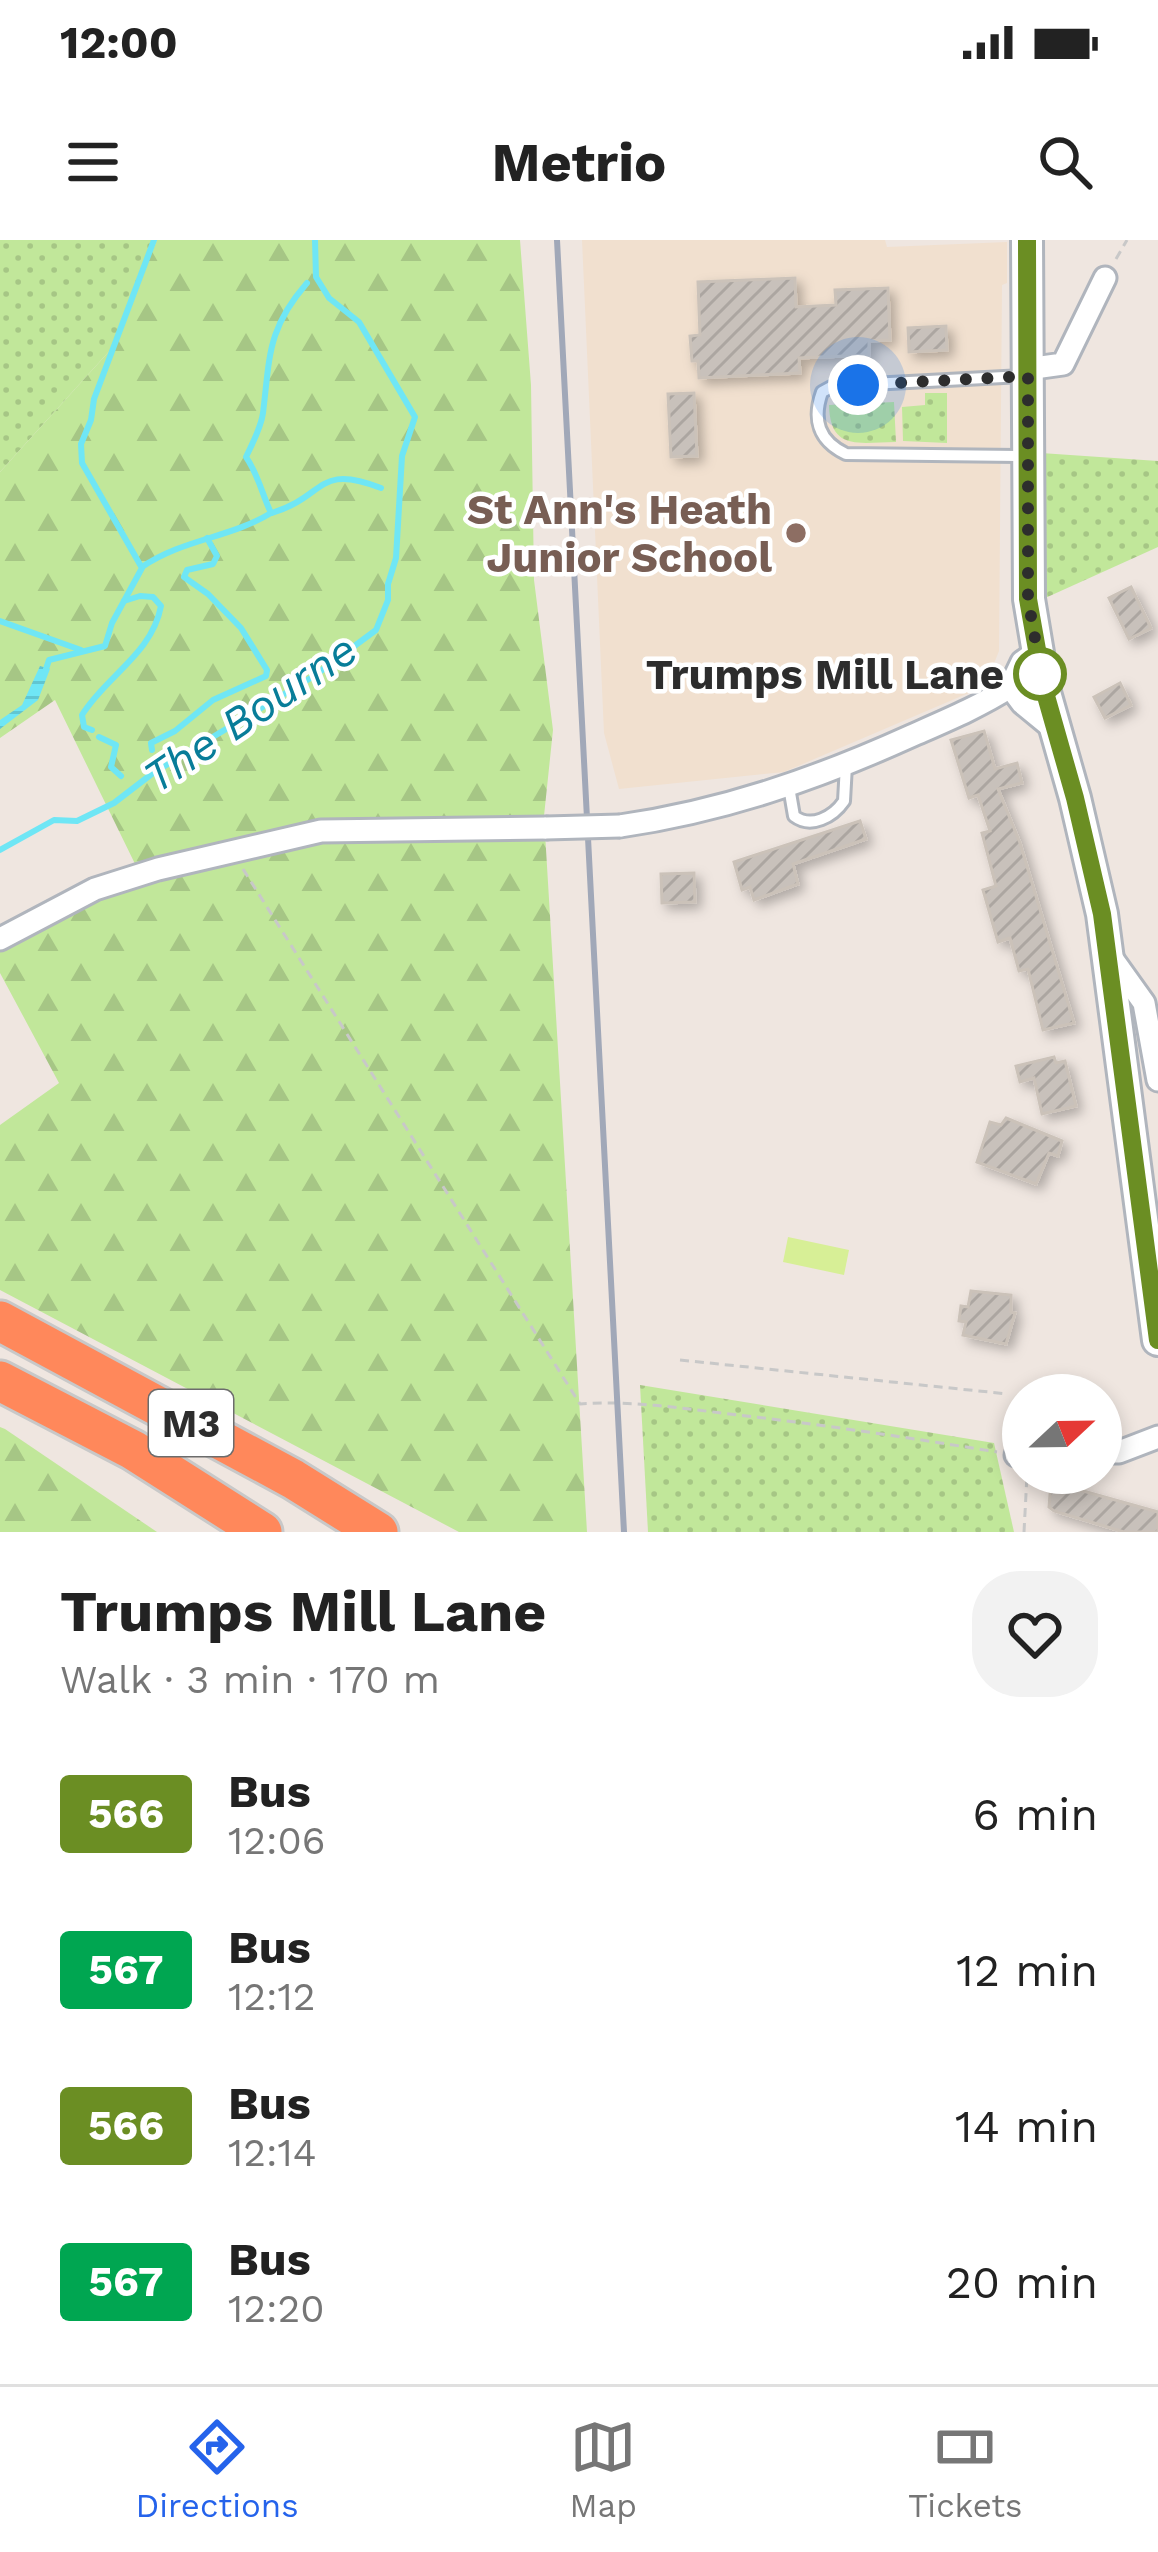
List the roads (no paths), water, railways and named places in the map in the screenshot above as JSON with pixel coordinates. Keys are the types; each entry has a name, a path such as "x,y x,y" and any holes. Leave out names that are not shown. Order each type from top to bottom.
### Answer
{"highway":[{"name":"M3","path":"0,1321 293,1479 378,1532"},
{"name":"M3","path":"0,1381 133,1450 262,1532"}],"main road":[{"path":"1027,240 1028,599 1036,652 1093,870 1108,954 1158,1340"}],"street":[{"path":"1027,372 1063,364 1105,278"},
{"path":"0,939 95,889 232,851 338,829 620,826 685,816 789,788 988,701 1010,687 1022,662 1036,652"},
{"path":"1010,687 1056,731"},
{"path":"1108,954 1144,1003 1158,1080"},
{"path":"1122,1451 1158,1437"}],"lane":[{"path":"1026,456 846,454 824,437 817,414 822,392 833,386 1027,372"},
{"path":"789,788 794,816 802,822 819,820 844,801 846,765"}],"water":[{"path":"40,666 50,669 38,700 0,729 0,720 22,705"}],"waterway":[{"name":"The Bourne","path":"46,669 49,660 105,646 142,568 82,463 81,444 154,240"},
{"name":"The Bourne","path":"0,850 54,820 77,821 114,803 153,773 314,676 376,630 396,558 402,456 415,417 359,322 329,298 316,277 315,240"},
{"path":"142,567 271,513 246,457 262,419 277,329 307,283"},
{"path":"272,513 332,480 381,488"},
{"path":"152,750 151,743 175,731 213,700 266,676 267,670 241,628 184,577 187,570 213,564 217,556 207,538"},
{"path":"92,730 84,727 82,715 148,638 161,606 153,597 124,601"},
{"path":"0,621 81,650"},
{"path":"99,737 116,745 111,767 121,776"}],"railway":[{"path":"557,240 624,1532"}],"place":[{"name":"St Ann's Heath Junior School","path":"796,533"},
{"name":"Trumps Mill Lane","path":"1040,674"}]}
